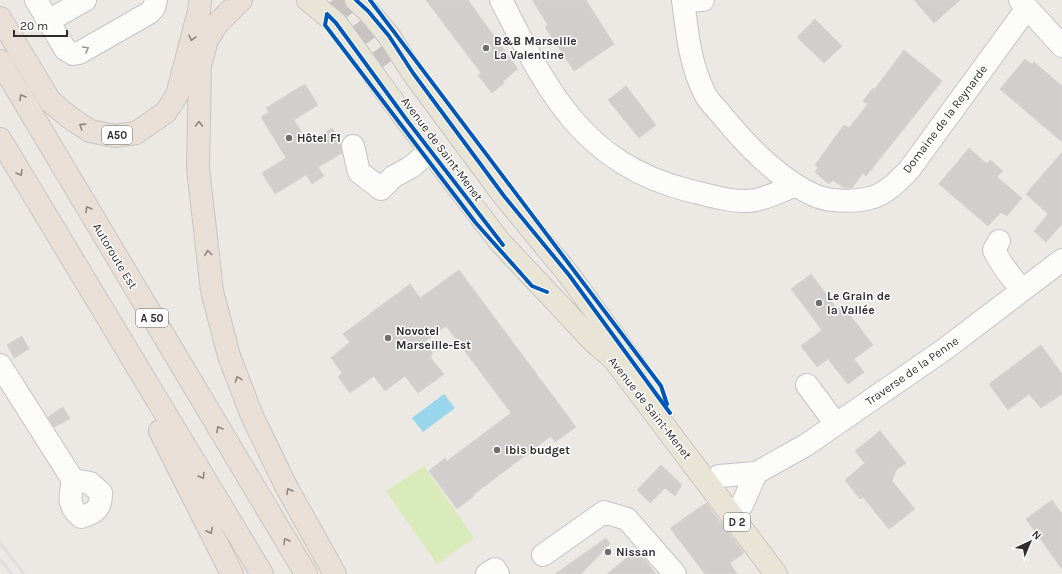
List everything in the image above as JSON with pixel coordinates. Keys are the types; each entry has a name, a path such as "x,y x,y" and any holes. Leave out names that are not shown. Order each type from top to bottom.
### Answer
{"highway":[{"name":"A50","path":"0,18 50,101 69,117 90,131 115,136 136,133 151,124 166,112 177,95 199,11 200,0"},
{"path":"241,0 216,25 207,40 200,66 198,168 212,291 229,356 252,416 287,488 335,574"},
{"name":"Autoroute Est","path":"0,60 306,574"},
{"path":"0,139 262,574"},
{"path":"86,284 232,574"}],"main road":[{"name":"Avenue de Saint-Menet","path":"308,0 336,23 430,151 500,242 593,341 613,358 776,574"},
{"name":"Avenue de Saint-Menet","path":"338,0 362,16 381,41 413,73"},
{"name":"Avenue de Saint-Menet","path":"356,0 368,10 377,21 413,73 504,196 569,275 719,476"},
{"path":"383,67 492,212 556,283 613,358"},
{"name":"D 2","path":"719,476 792,574"}],"street":[{"path":"36,0 65,49 73,54 79,53 149,13 154,8 156,0"},
{"path":"48,21 85,0"},
{"path":"502,0 554,97 595,144 614,159 665,184 723,199 755,200 796,185"},
{"name":"Domaine de la Reynarde","path":"689,0 692,63 705,95 738,135 765,160 796,185 817,197 840,200 871,198 889,188 910,170 1024,4"},
{"path":"1024,4 1062,46"},
{"path":"352,146 359,172 381,189 393,177 411,167 430,151"},
{"path":"398,190 411,167"},
{"path":"999,241 994,250 997,257 1006,271 1022,290"},
{"name":"Traverse de la Penne","path":"719,476 756,472 806,445 945,348 1062,260"},
{"path":"0,365 73,480"},
{"path":"807,385 836,424"},
{"path":"742,506 756,472"},
{"path":"543,555 604,512 627,519 674,574"},
{"path":"487,574 495,569 498,574"}],"green space":[{"path":"424,466 474,538 437,564 386,491"}],"water":[{"path":"444,394 455,408 423,432 412,418"}],"building":[{"name":"B&B Marseille La Valentine","path":"426,0 468,0 518,69 503,81 504,83 492,93 478,75 481,73"},
{"path":"532,0 586,0 614,44 574,71 545,27 548,25"},
{"path":"914,0 960,0 934,23"},
{"path":"815,19 842,46 824,63 797,37"},
{"path":"904,50 942,81 866,176 863,173 852,188 844,188 833,180 829,184 815,172 818,168 815,165 844,125 849,128 868,104 863,101 873,88 874,90"},
{"path":"1025,59 1032,64 1034,62 1062,86 1062,142 1000,89"},
{"name":"Hôtel F1","path":"305,84 318,105 294,120 308,143 332,128 341,142 342,153 318,167 324,176 312,184 306,175 275,194 262,173 286,158 261,117 269,112 266,108"},
{"path":"626,86 656,125 639,138 608,100"},
{"path":"969,148 987,164 990,160 1003,171 997,177 1022,198 1007,216 1001,212 988,226 939,184"},
{"path":"1062,152 1062,225 1046,242 1034,231 1048,214 1026,194"},
{"name":"Novotel Marseille-Est","path":"459,270 576,427 555,442 551,436 473,495 474,496 457,509 429,471 445,458 447,461 511,413 446,326 424,342 433,354 430,357 444,374 418,393 405,376 385,391 374,376 350,393 338,377 342,373 331,358 350,342 343,334 410,284 420,298"},
{"path":"811,274 838,310 843,306 873,345 854,359 864,372 848,384 828,359 817,367 801,346 822,330 791,289"},
{"path":"22,336 29,349 14,358 7,345"},
{"path":"1041,345 1062,374 1062,394 1041,408 1029,394 1008,410 989,384"},
{"path":"63,407 70,419 54,427 48,417"},
{"path":"880,431 906,463 896,470 892,481 915,509 889,529 863,497 860,499 845,480 865,463 855,451"},
{"path":"661,465 682,485 675,496 665,488 650,503 637,490"},
{"path":"1052,500 1062,514 1062,569 1026,519"},
{"path":"706,503 744,553 730,563 737,574 705,574 670,528"},
{"path":"606,538 610,544 581,574 555,574"},
{"path":"638,550 656,574 607,574 624,560"}],"tunnel":[{"path":"333,0 383,67"}],"railway":[{"path":"0,543 24,574"},
{"path":"0,559 12,574"}],"cycle path":[{"path":"356,0 368,11 389,36 413,73 504,196 569,275 670,413"},
{"path":"370,0 661,386 667,404"},
{"path":"327,14 325,25 475,222 532,286 547,292"},
{"path":"327,14 336,23 406,119 503,245"}],"place":[{"name":"B&B Marseille La Valentine","path":"486,48"},
{"name":"Hôtel F1","path":"289,138"},
{"name":"Le Grain de la Vallée","path":"819,303"},
{"name":"Novotel Marseille-Est","path":"388,338"},
{"name":"ibis budget","path":"497,450"},
{"name":"Nissan","path":"608,552"}]}
